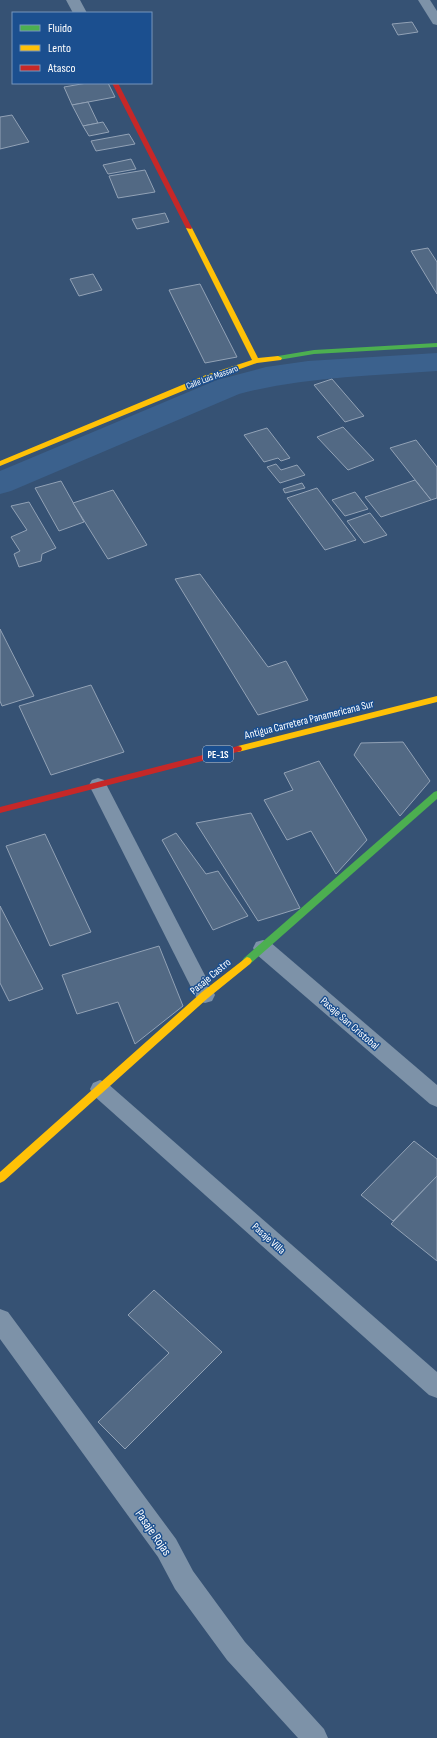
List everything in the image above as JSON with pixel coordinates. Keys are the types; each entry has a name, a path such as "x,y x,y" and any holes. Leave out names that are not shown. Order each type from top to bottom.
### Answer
{"main road":[{"path":"116,84 256,361"},
{"name":"Calle Luis Massaro","path":"0,464 208,377 256,361 314,352 437,345"},
{"name":"Antigua Carretera Panamericana Sur","path":"0,810 437,699"},
{"name":"Pasaje Castro","path":"0,1178 205,995 262,948 437,794"}],"street":[{"path":"73,0 79,12"}],"lane":[{"path":"424,0 437,21"},
{"path":"98,785 205,995"},
{"name":"Pasaje San Cristobal","path":"262,948 437,1098"},
{"name":"Pasaje Villa","path":"100,1089 437,1387"},
{"name":"Pasaje Rojas","path":"0,1320 167,1548 184,1580 236,1651 315,1738"}],"building":[{"path":"412,22 418,32 398,35 392,24"},
{"path":"81,84 108,84 115,97 72,105 64,87"},
{"path":"88,102 98,123 83,126 72,105"},
{"path":"12,115 29,142 0,149 0,117"},
{"path":"103,122 109,132 89,136 83,126"},
{"path":"129,134 135,144 96,151 91,141"},
{"path":"131,159 136,169 108,174 103,165"},
{"path":"145,170 155,192 118,198 109,176"},
{"path":"165,213 169,222 137,229 132,219"},
{"path":"428,248 437,262 437,294 411,251"},
{"path":"93,274 102,290 79,296 70,279"},
{"path":"200,284 237,357 205,363 169,290"},
{"path":"332,379 364,416 345,422 314,385"},
{"path":"343,427 374,460 348,470 317,437"},
{"path":"267,428 290,458 281,461 278,458 264,462 244,435"},
{"path":"416,440 437,467 437,498 431,500 390,448"},
{"path":"276,464 281,470 297,465 305,475 280,483 267,467"},
{"path":"415,480 431,500 381,517 365,497"},
{"path":"61,481 84,522 59,531 35,488"},
{"path":"302,483 305,488 285,493 283,489"},
{"path":"317,488 356,540 325,550 287,498"},
{"path":"113,490 147,545 108,559 73,503"},
{"path":"355,492 368,509 345,516 332,500"},
{"path":"29,502 56,548 42,554 41,561 19,567 14,554 20,551 11,537 27,530 11,506"},
{"path":"370,513 387,535 364,543 347,521"},
{"path":"200,574 268,667 286,661 308,700 258,715 175,579"},
{"path":"0,629 34,696 2,706 0,701"},
{"path":"91,685 124,752 51,775 19,706"},
{"path":"403,742 430,781 400,816 354,755 361,743"},
{"path":"319,761 367,840 336,874 311,831 287,840 264,800 293,790 284,773"},
{"path":"251,813 300,908 258,921 196,823"},
{"path":"176,833 206,874 218,871 248,916 213,930 162,840"},
{"path":"45,834 91,932 50,946 6,846"},
{"path":"0,906 43,989 9,1001 0,983"},
{"path":"159,946 183,1006 135,1044 118,1002 77,1014 62,975"},
{"path":"414,1141 437,1159 437,1176 393,1221 361,1195"},
{"path":"437,1176 437,1261 391,1224"},
{"path":"154,1290 222,1352 125,1449 98,1422 169,1353 128,1315"}],"waterway":[{"path":"0,483 228,387 266,377 308,371 437,362"}],"traffic: fast":[{"path":"278,358 314,352 437,345"},
{"path":"247,961 437,794"}],"traffic: slow":[{"path":"189,228 256,361"},
{"path":"0,464 209,377 256,361 278,358"},
{"path":"238,749 437,699"},
{"path":"0,1178 205,995 247,961"}],"traffic: jam":[{"path":"116,84 189,228"},
{"path":"0,810 238,749"}]}
